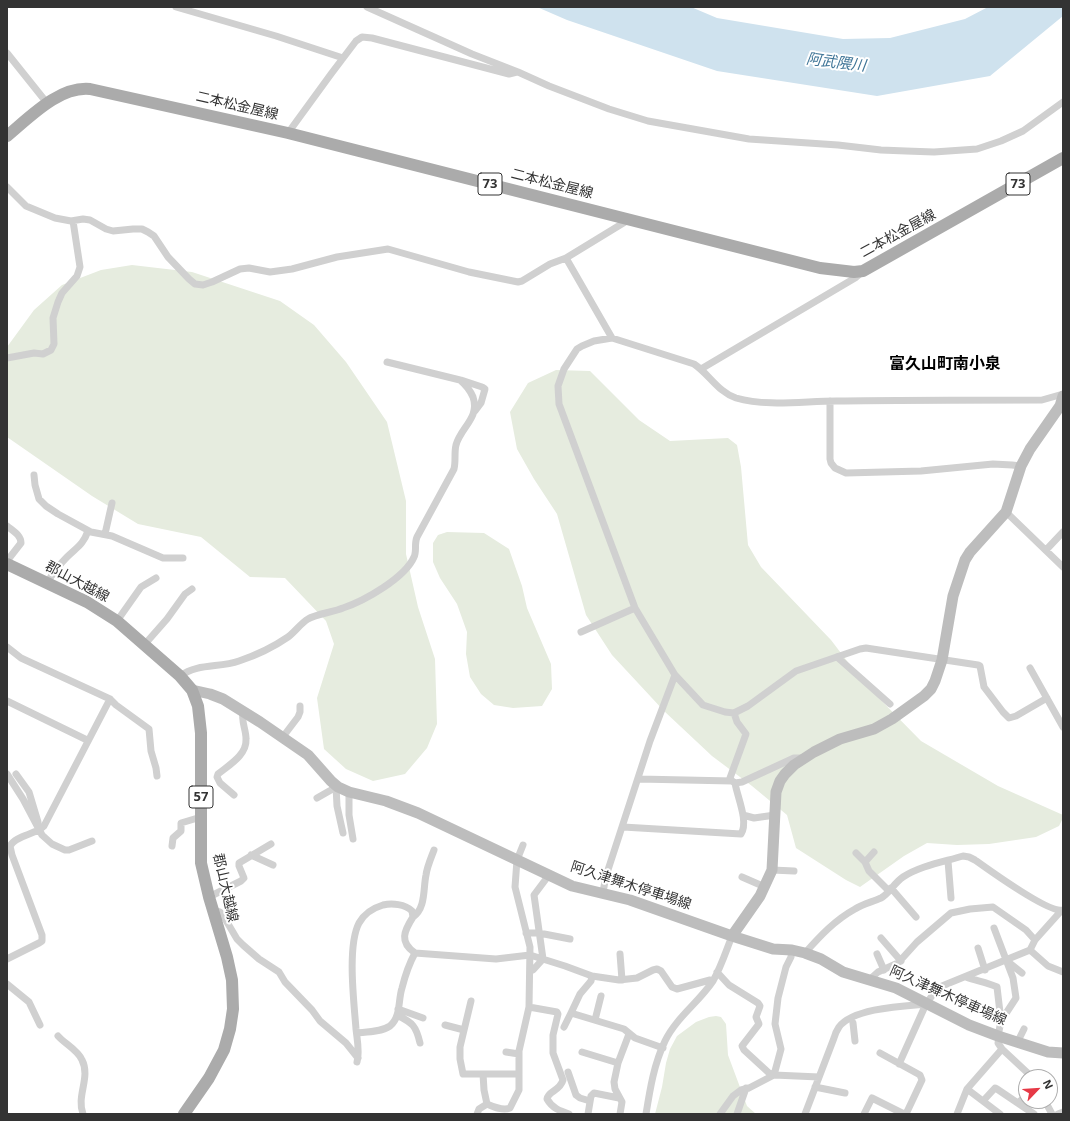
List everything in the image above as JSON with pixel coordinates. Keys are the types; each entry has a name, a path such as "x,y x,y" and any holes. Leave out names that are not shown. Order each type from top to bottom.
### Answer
{"main road":[{"name":"二本松金屋線","path":"7,136 47,103 58,96 72,90 90,88 288,133 820,268 854,272 864,271 1063,158"},
{"path":"732,936 760,896 772,870 776,792 780,780 794,765 840,738 874,729 892,719 924,696 930,689 935,681 942,660 953,596 960,569 970,552 1006,512 1021,466 1030,449 1060,406 1063,395"},
{"name":"郡山大越線","path":"7,563 87,602 117,621 180,676 192,690 198,706 200,723 201,862 209,897 227,957 232,980 233,1009 232,1020 224,1050 217,1065 184,1114"},
{"name":"阿久津舞木停車場線","path":"192,690 223,699 243,711 308,755 336,786 349,792 386,801 418,813 572,886 603,892 653,907 732,936 773,949 792,950 821,959 843,972 896,988 969,1025 1017,1043 1048,1052 1063,1053"}],"street":[{"path":"176,7 276,36 343,58"},
{"path":"367,7 460,49 564,92 648,121 749,139 838,145 882,150 934,152 982,147 1001,141 1023,131 1063,102"},
{"path":"288,133 359,38 364,37 508,74 518,72"},
{"path":"7,53 47,103"},
{"path":"7,187 29,208 55,218 73,221 83,219 90,220 113,232 137,229 148,232 154,236 171,260 189,279 197,284 208,284 240,269 249,268 266,272 277,271 337,257 388,249 469,272 518,282 550,264 566,258 625,222 627,218"},
{"path":"7,358 34,353 42,354 52,350 54,344 53,318 58,302 62,293 78,276 80,267 73,221"},
{"path":"566,258 612,338"},
{"path":"701,369 855,278 864,271"},
{"path":"1047,698 1016,716 1009,718 984,687 980,666 978,664 866,648 796,671 753,702 734,712 726,712 703,705 675,675 635,608 559,404 558,393 560,377 577,349 594,341 612,338 694,364 723,391 737,398 750,400 782,402 1042,400 1063,395"},
{"path":"180,676 201,666 225,665 270,649 308,619 361,601 392,582 414,558 416,536 454,470 456,462 456,444 472,418 475,410 481,403 485,389 482,386 387,362"},
{"path":"460,380 471,394 475,410"},
{"path":"830,401 830,459 833,466 841,471 864,473 921,471 993,464 1021,466"},
{"path":"34,475 36,491 42,503 88,531 105,534 163,558 183,558"},
{"path":"105,534 112,503"},
{"path":"1006,512 1063,567"},
{"path":"7,526 19,536 21,541 7,563"},
{"path":"48,583 59,565 85,540 88,531"},
{"path":"1046,550 1063,532"},
{"path":"117,621 141,587 156,578"},
{"path":"145,644 186,594 192,589"},
{"path":"581,632 635,608"},
{"path":"7,648 21,658 110,699 149,729 151,751 157,776"},
{"path":"837,657 890,704"},
{"path":"1030,668 1063,727"},
{"path":"603,892 606,876 639,779 650,741 675,675"},
{"path":"7,958 42,941 42,935 10,848 13,841 39,830 44,826 110,699"},
{"path":"7,701 88,740"},
{"path":"282,738 298,717 300,706"},
{"path":"234,795 220,783 217,777 218,774 238,758 244,749 246,738 242,718 243,711"},
{"path":"623,827 741,834 743,832 743,815 733,782 730,778 746,734 737,722 734,712"},
{"path":"639,779 742,782 794,758 805,758"},
{"path":"7,774 23,799 42,835 52,844 65,850 70,850 92,841"},
{"path":"16,774 29,792 38,817 39,830"},
{"path":"317,798 336,786"},
{"path":"336,786 337,806 343,833"},
{"path":"349,792 349,815 353,839"},
{"path":"743,815 754,818 775,815"},
{"path":"172,846 173,838 181,831 182,823 200,817"},
{"path":"209,897 243,880 244,878 238,866 239,862 251,854 272,844"},
{"path":"487,1104 507,1110 510,1108 519,1090 519,1054 529,1006 530,971 530,955 515,887 517,860 523,845"},
{"path":"434,850 426,874 419,913 413,917 406,932 404,942 407,947 415,953 496,960 530,955 592,976 622,980 637,978 655,969 661,971 675,989 710,980 712,981"},
{"path":"865,862 874,852"},
{"path":"856,853 865,862 869,871 890,889 916,917"},
{"path":"251,854 273,865"},
{"path":"805,954 822,934 833,924 854,909 868,902 882,898 901,878 914,871 963,856 969,857 1020,890 1055,910 1062,910"},
{"path":"948,861 951,898"},
{"path":"772,870 794,871"},
{"path":"543,959 534,895 549,875"},
{"path":"742,877 765,887"},
{"path":"214,910 220,912 237,939 243,945 259,959 279,972 285,982 320,1020 346,1043 358,1060 353,979 353,947 358,924 367,913 377,907 387,904 401,905 407,908 412,911 413,917"},
{"path":"869,980 878,972 898,964 918,942 951,913 970,909 993,907 1026,930 1035,940"},
{"path":"899,1064 926,1004 934,993 942,986 985,970 1030,950 1035,940 1062,910"},
{"path":"994,928 1013,978 1016,998 1001,1021"},
{"path":"526,933 539,933 570,939"},
{"path":"646,1114 652,1075 663,1048 672,1031 712,981 732,936"},
{"path":"881,938 901,961"},
{"path":"978,948 985,970"},
{"path":"774,1075 781,1049 775,1024 778,998 792,950"},
{"path":"1030,950 1048,966 1063,972"},
{"path":"357,1034 384,1029 392,1024 398,1012 401,989 415,953"},
{"path":"620,954 622,980"},
{"path":"877,954 884,970"},
{"path":"530,971 533,970 543,959"},
{"path":"1006,961 1022,973"},
{"path":"717,972 729,985 758,1003 760,1006 756,1017 759,1024 742,1046 744,1050 769,1073 774,1075 819,1077"},
{"path":"564,1026 580,994 591,981 592,976"},
{"path":"966,977 997,987 1001,1021 998,1043 1002,1049 1023,1069"},
{"path":"7,984 29,1002 40,1025"},
{"path":"595,1020 601,996"},
{"path":"471,1001 460,1047 460,1059 463,1074 519,1074"},
{"path":"806,1114 839,1026 853,1017 876,1010 926,1004"},
{"path":"529,1006 557,1012 558,1014 553,1034 553,1053 563,1080 559,1088 548,1095 547,1099 557,1110 569,1114"},
{"path":"398,1012 423,1018"},
{"path":"398,1012 415,1027 420,1044"},
{"path":"571,1013 624,1029 635,1038 663,1048"},
{"path":"853,1023 855,1041"},
{"path":"445,1025 464,1030"},
{"path":"1017,1043 1024,1029"},
{"path":"620,1114 622,1102 614,1086 618,1063 629,1034"},
{"path":"58,1036 82,1058 86,1073 80,1105 83,1114"},
{"path":"957,1114 967,1089 1002,1049"},
{"path":"506,1052 519,1054"},
{"path":"582,1052 618,1063"},
{"path":"864,1114 872,1098 902,1114 906,1114 922,1080 922,1077 880,1053"},
{"path":"568,1072 576,1095 590,1101"},
{"path":"483,1074 487,1104"},
{"path":"720,1114 733,1096 774,1075"},
{"path":"815,1087 844,1093"},
{"path":"737,1114 746,1088"},
{"path":"983,1101 995,1088 1018,1103"},
{"path":"967,1089 1000,1114"},
{"path":"588,1114 592,1094 595,1092 619,1098"},
{"path":"477,1114 479,1109 487,1104"},
{"path":"1058,1114 1063,1112"}],"shaded area":[{"path":"132,265 192,272 280,301 314,325 346,362 387,422 406,501 406,554 418,607 435,659 437,724 427,748 405,774 373,781 346,769 324,749 317,698 334,644 326,621 285,578 250,577 201,537 138,524 92,496 7,437 7,347 34,310 62,285 101,270"},
{"path":"556,370 590,371 639,420 670,441 728,438 737,445 741,467 748,545 761,567 831,640 863,682 921,741 998,786 1063,815 1059,826 1036,837 989,844 957,845 927,843 904,856 860,887 846,880 796,848 787,815 712,756 664,711 612,655 586,615 557,514 534,479 517,449 510,412 528,383"},
{"path":"447,532 484,533 509,549 522,586 527,608 551,664 552,689 542,706 513,708 494,705 481,694 470,677 466,654 467,632 457,604 440,578 433,562 433,543 438,535"},
{"path":"716,1016 721,1017 726,1024 728,1055 747,1106 756,1114 655,1114 666,1063 670,1049 677,1036 696,1022"}],"water":[{"name":"阿武隈川","path":"537,7 691,7 717,18 843,39 890,38 965,19 988,7 1063,7 1063,16 990,76 877,96 717,71 567,20"}],"district":[{"name":"富久山町南小泉","path":"945,364"}]}
